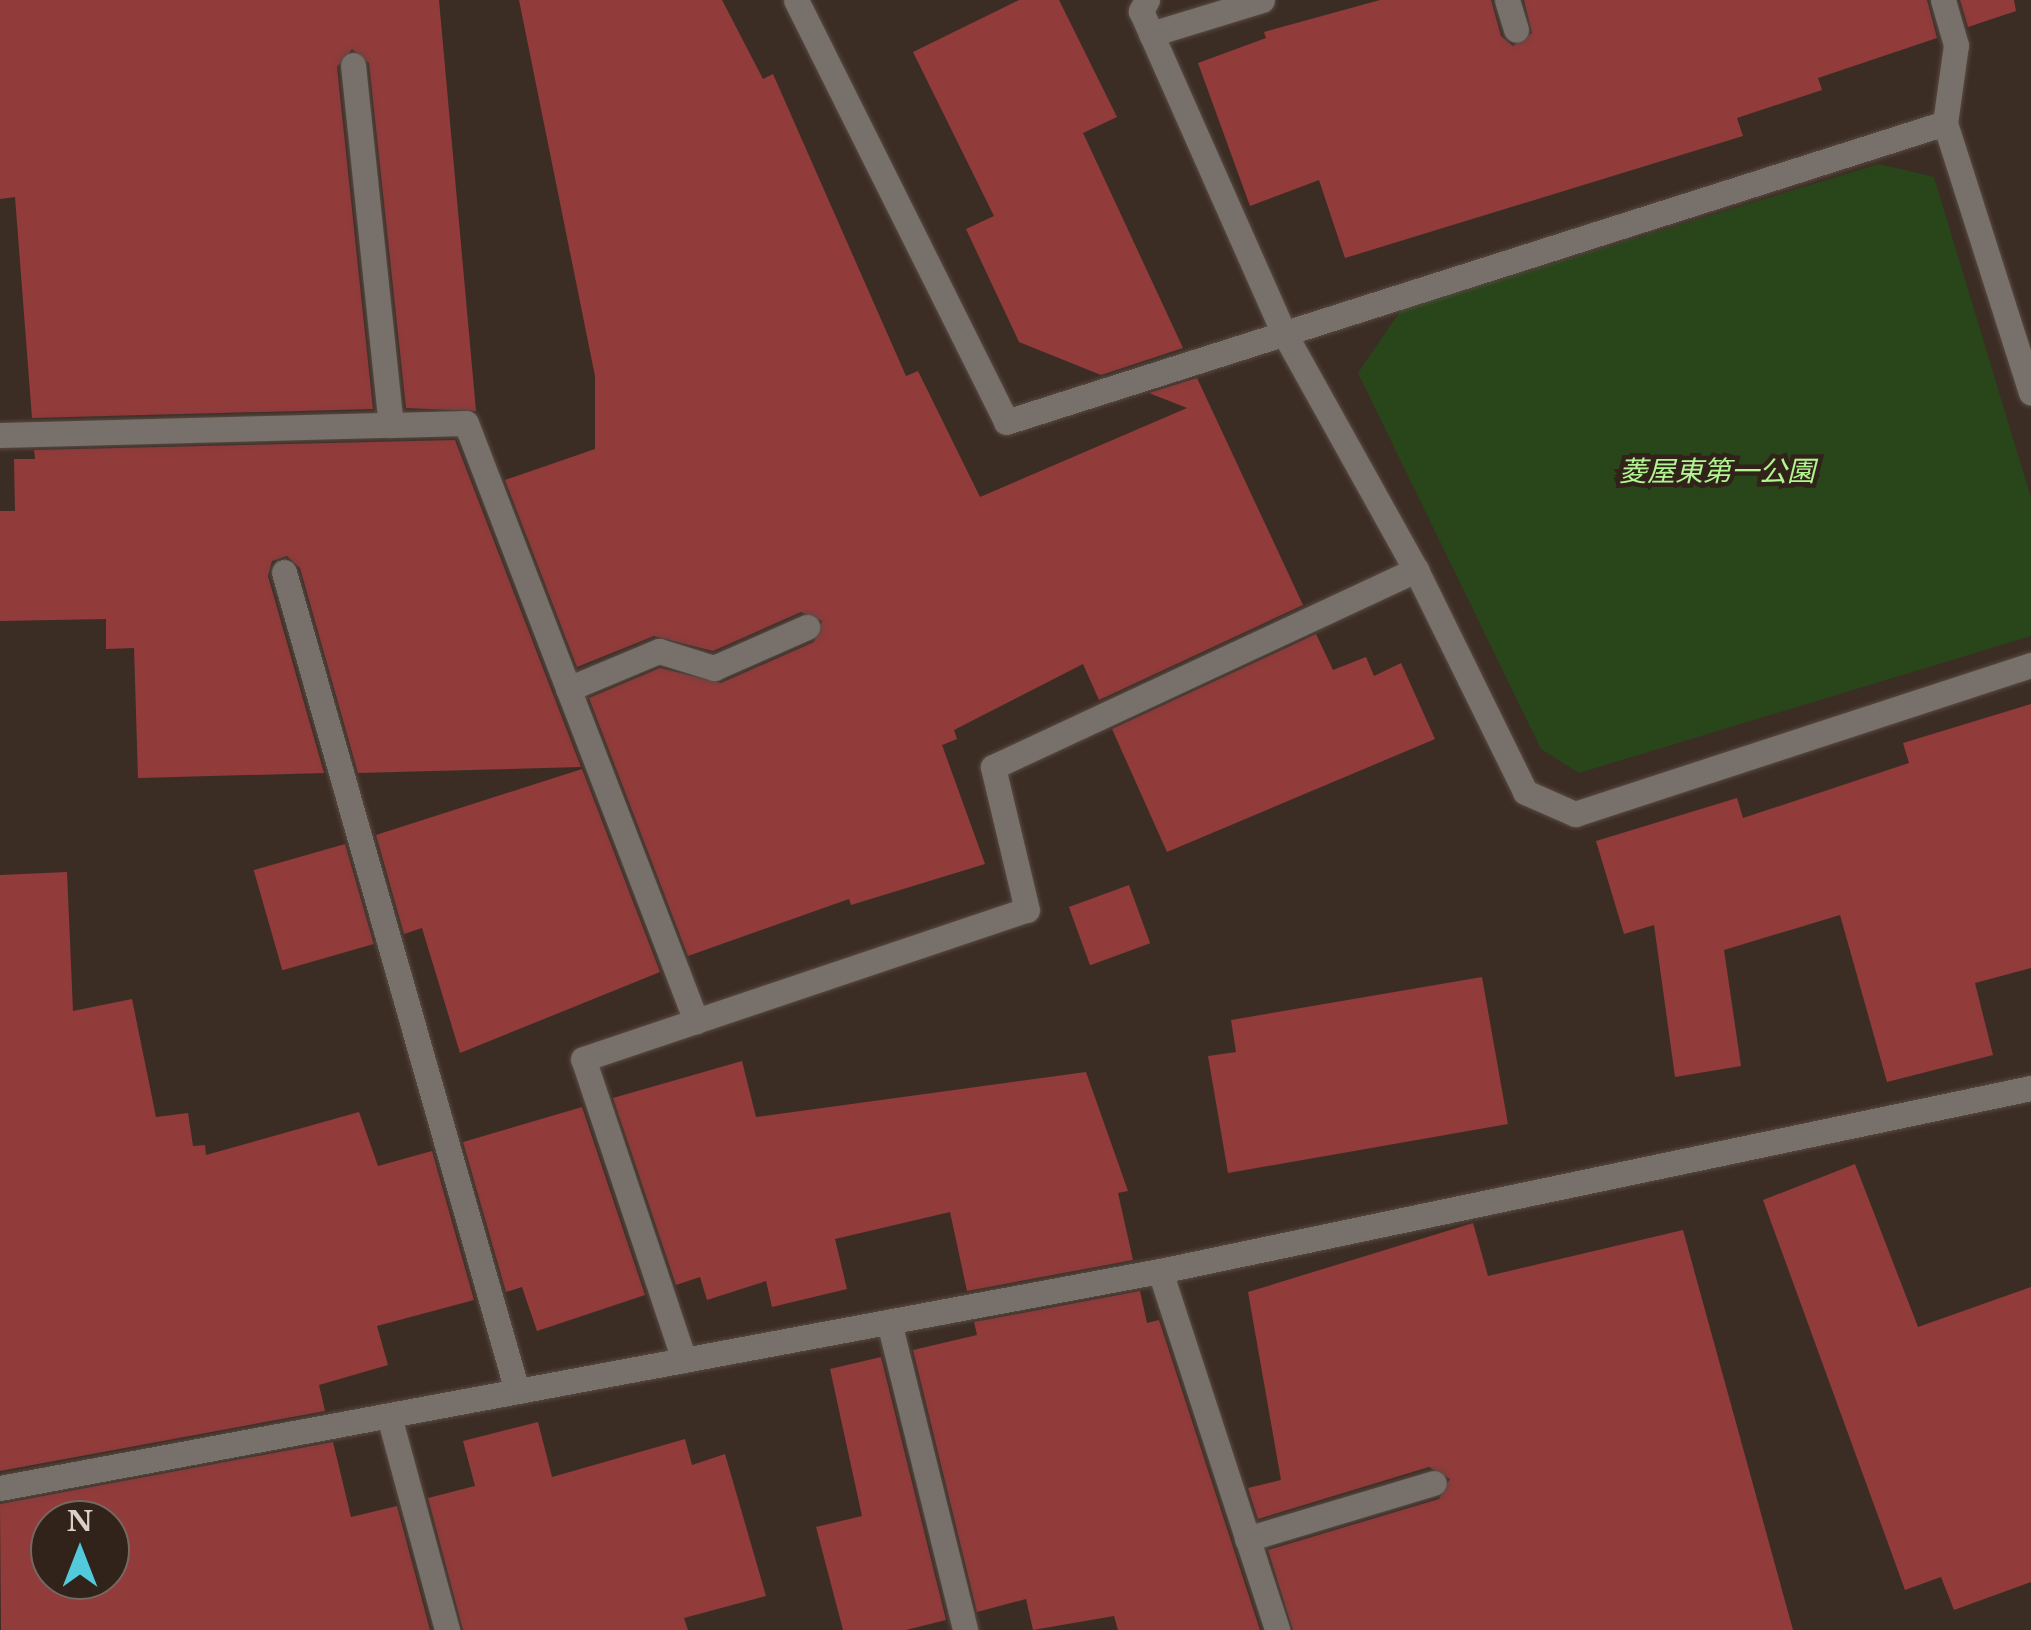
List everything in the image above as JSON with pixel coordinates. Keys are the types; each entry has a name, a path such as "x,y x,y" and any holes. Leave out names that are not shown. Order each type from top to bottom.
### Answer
{"street":[{"path":"796,0 1006,422 1283,330 1946,123"},
{"path":"1147,0 1140,11 1283,330 1416,570 1525,792 1575,814 2031,665"},
{"path":"1151,34 1262,0"},
{"path":"1506,0 1516,30"},
{"path":"1944,0 1956,44 1946,123 2031,393"},
{"path":"353,65 391,425"},
{"path":"0,434 466,424 696,1021"},
{"path":"684,1360 583,1059 1027,910 992,768 1416,570"},
{"path":"284,572 517,1391"},
{"path":"568,689 659,652 714,668 807,627"},
{"path":"0,1488 1160,1271 2031,1088"},
{"path":"1160,1271 1277,1630"},
{"path":"889,1322 966,1630"},
{"path":"389,1416 447,1630"},
{"path":"1247,1539 1434,1482"}],"green space":[{"name":"菱屋東第一公園","path":"1879,164 1934,177 2031,498 2031,636 1579,773 1541,749 1358,373 1401,310"}],"building":[{"path":"0,0 439,0 476,411 406,408 369,63 352,49 337,67 373,409 32,418 15,197 0,199"},
{"path":"519,0 722,0 763,79 773,74 906,376 918,371 980,497 1187,408 1149,393 1197,378 1303,605 1099,700 1083,664 954,730 957,739 942,745 985,864 851,905 849,899 688,956 589,698 660,668 721,683 814,642 822,621 801,612 713,651 654,636 577,667 505,480 595,449 595,376"},
{"path":"1019,0 1059,0 1117,117 1083,133 1183,348 1101,375 1019,342 966,229 994,216 913,52"},
{"path":"1380,0 1491,0 1501,36 1513,46 1532,33 1524,0 1927,0 1937,38 1818,78 1822,90 1737,118 1743,136 1345,258 1319,180 1250,206 1198,63 1266,38 1264,32"},
{"path":"1960,0 2014,0 2016,11 1968,27"},
{"path":"455,440 581,767 358,773 300,568 287,556 272,561 268,576 324,773 138,778 134,648 106,649 106,619 0,621 0,511 15,511 14,459 35,459 34,450"},
{"path":"1316,634 1333,670 1366,657 1374,676 1401,663 1435,739 1167,852 1112,729"},
{"path":"2031,704 2031,968 1975,983 1993,1055 1887,1082 1840,915 1724,950 1741,1066 1675,1077 1654,925 1624,934 1596,841 1737,798 1743,818 1909,763 1903,743"},
{"path":"582,769 660,972 460,1053 422,928 404,934 376,835"},
{"path":"345,844 374,944 282,970 254,870"},
{"path":"67,872 73,1011 132,999 156,1117 188,1113 193,1146 205,1145 206,1155 359,1112 378,1166 432,1151 474,1300 377,1326 388,1365 319,1385 325,1411 0,1471 0,875"},
{"path":"1129,885 1150,943 1090,965 1069,907"},
{"path":"1482,977 1508,1124 1228,1173 1208,1056 1236,1052 1231,1020"},
{"path":"742,1061 756,1117 1086,1072 1128,1191 1118,1193 1133,1260 967,1291 950,1212 835,1239 847,1289 772,1307 766,1281 707,1300 700,1277 676,1285 613,1098"},
{"path":"582,1107 645,1295 537,1331 522,1287 506,1292 463,1142"},
{"path":"1855,1164 1918,1327 2031,1287 2031,1582 1954,1610 1941,1577 1905,1590 1763,1200"},
{"path":"1473,1223 1488,1276 1683,1230 1793,1630 1293,1630 1268,1550 1439,1499 1450,1479 1429,1467 1258,1519 1248,1488 1281,1480 1248,1292"},
{"path":"1140,1291 1147,1323 1159,1320 1260,1630 1118,1630 1114,1616 1033,1630 1026,1599 977,1612 913,1350 977,1335 974,1322"},
{"path":"881,1357 946,1620 906,1630 843,1630 816,1527 862,1516 830,1369"},
{"path":"538,1422 552,1477 685,1439 692,1465 725,1454 766,1596 684,1618 688,1630 463,1630 428,1498 475,1486 463,1441"},
{"path":"333,1442 351,1517 397,1506 430,1630 1,1630 0,1504"}]}
